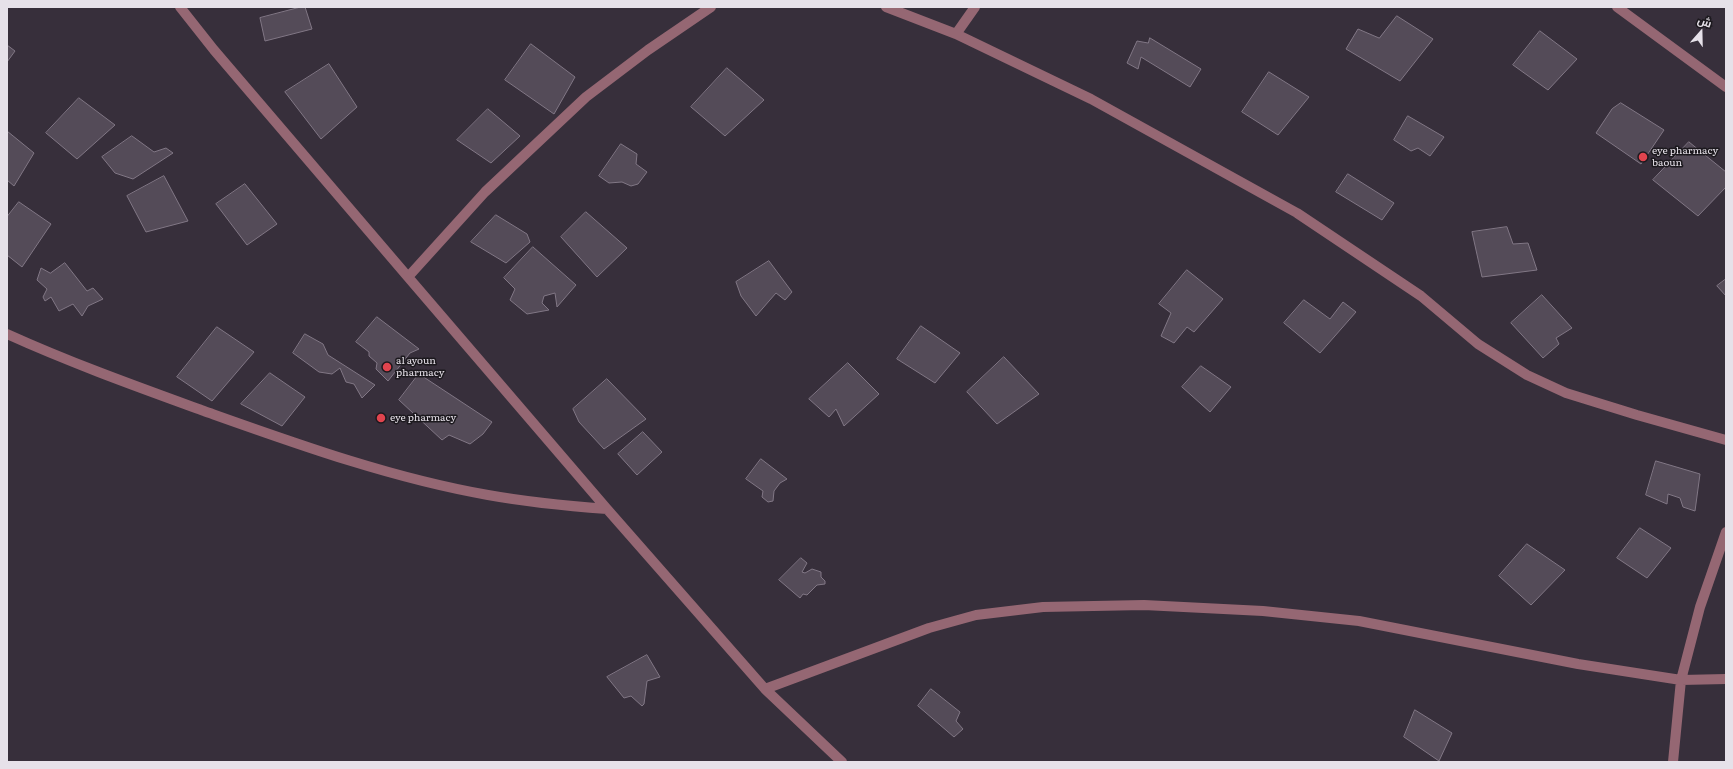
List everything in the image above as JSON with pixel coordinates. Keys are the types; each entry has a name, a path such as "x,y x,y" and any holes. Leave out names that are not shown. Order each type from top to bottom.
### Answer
{"street":[{"path":"180,7 214,50 408,277 764,689 842,762"},
{"path":"408,277 485,192 586,97 648,50 711,7"},
{"path":"886,7 956,34 1091,99 1297,213 1421,296 1478,344 1527,374 1573,395 1726,440"},
{"path":"956,34 975,7"},
{"path":"1617,7 1726,87"},
{"path":"7,334 140,388 263,432 401,476 487,495 540,503 607,509"},
{"path":"1673,762 1682,680 1700,607 1726,532"},
{"path":"764,689 929,628 976,615 1042,607 1144,605 1263,611 1359,621 1578,664 1682,680 1726,679"}],"building":[{"path":"305,7 312,29 265,41 260,18"},
{"path":"1397,16 1433,39 1400,81 1346,49 1358,29 1379,38"},
{"path":"1540,31 1577,59 1548,90 1513,65"},
{"path":"1150,38 1201,69 1190,87 1141,57 1138,69 1127,63 1137,41 1148,43"},
{"path":"531,44 575,77 554,114 505,80"},
{"path":"7,45 15,51 7,62"},
{"path":"329,64 357,107 321,139 285,92"},
{"path":"727,68 764,100 725,136 691,107"},
{"path":"1269,72 1309,97 1278,135 1242,112"},
{"path":"79,98 115,125 77,159 46,133"},
{"path":"1621,103 1664,130 1641,164 1596,133 1612,109"},
{"path":"488,109 520,136 491,163 457,140"},
{"path":"1408,116 1444,137 1430,156 1418,148 1411,151 1394,140"},
{"path":"7,131 34,153 14,186 7,180"},
{"path":"132,136 154,152 166,148 173,153 133,179 115,173 102,157"},
{"path":"1689,142 1726,172 1726,187 1698,216 1653,180"},
{"path":"621,144 637,154 636,164 647,172 638,184 631,186 622,182 609,183 599,176"},
{"path":"1348,174 1394,203 1382,220 1336,192"},
{"path":"164,176 188,221 146,232 127,196"},
{"path":"245,184 277,224 247,245 216,204"},
{"path":"19,202 51,224 22,267 7,255 7,217"},
{"path":"586,212 627,248 597,277 561,237"},
{"path":"496,215 527,234 530,242 506,263 471,242"},
{"path":"1507,227 1513,244 1528,243 1537,270 1482,277 1472,232"},
{"path":"533,247 576,285 557,307 555,293 544,296 542,303 549,310 527,314 510,300 515,289 504,278"},
{"path":"769,261 792,292 785,300 776,293 756,316 741,296 736,282"},
{"path":"65,263 87,291 93,288 103,299 88,306 82,316 73,304 59,311 51,297 45,301 43,297 47,289 37,280 41,268 50,273"},
{"path":"1187,270 1223,299 1194,332 1187,327 1174,343 1161,336 1171,313 1159,304"},
{"path":"1726,279 1726,296 1717,286"},
{"path":"1542,295 1572,328 1556,338 1559,344 1543,358 1511,323"},
{"path":"1304,300 1330,319 1343,302 1356,312 1320,353 1284,323"},
{"path":"377,317 419,349 410,353 388,381 376,369 377,363 369,356 369,352 356,342"},
{"path":"921,326 960,353 935,383 897,359"},
{"path":"217,327 254,352 212,401 177,377"},
{"path":"305,334 323,344 328,355 375,385 362,398 354,384 346,382 340,368 332,374 319,372 293,353"},
{"path":"1004,357 1039,394 997,424 967,392"},
{"path":"848,363 879,394 844,426 836,409 829,417 809,399"},
{"path":"1201,366 1231,387 1210,412 1182,387"},
{"path":"270,373 305,397 282,426 241,404"},
{"path":"419,374 492,422 483,434 470,444 449,435 442,440 399,400"},
{"path":"607,379 646,419 604,449 579,422 573,409"},
{"path":"643,432 662,452 637,475 618,454"},
{"path":"761,459 787,479 780,483 774,491 773,501 768,502 762,497 763,491 746,479"},
{"path":"1656,461 1700,474 1695,511 1683,507 1680,498 1668,494 1667,504 1646,495"},
{"path":"1640,528 1671,548 1647,578 1617,558"},
{"path":"1527,544 1565,570 1531,605 1499,576"},
{"path":"801,558 807,563 802,572 805,573 812,569 821,572 821,577 825,581 825,584 817,585 807,595 803,594 800,598 779,580"},
{"path":"647,655 660,677 647,681 644,704 642,706 631,696 624,698 607,677"},
{"path":"931,689 960,712 956,721 963,729 954,737 918,706"},
{"path":"1415,710 1452,733 1439,761 1404,737"}],"place":[{"name":"eye pharmacy baoun","path":"1643,157"},
{"name":"al ayoun pharmacy","path":"387,367"},
{"name":"eye pharmacy","path":"381,418"}]}
